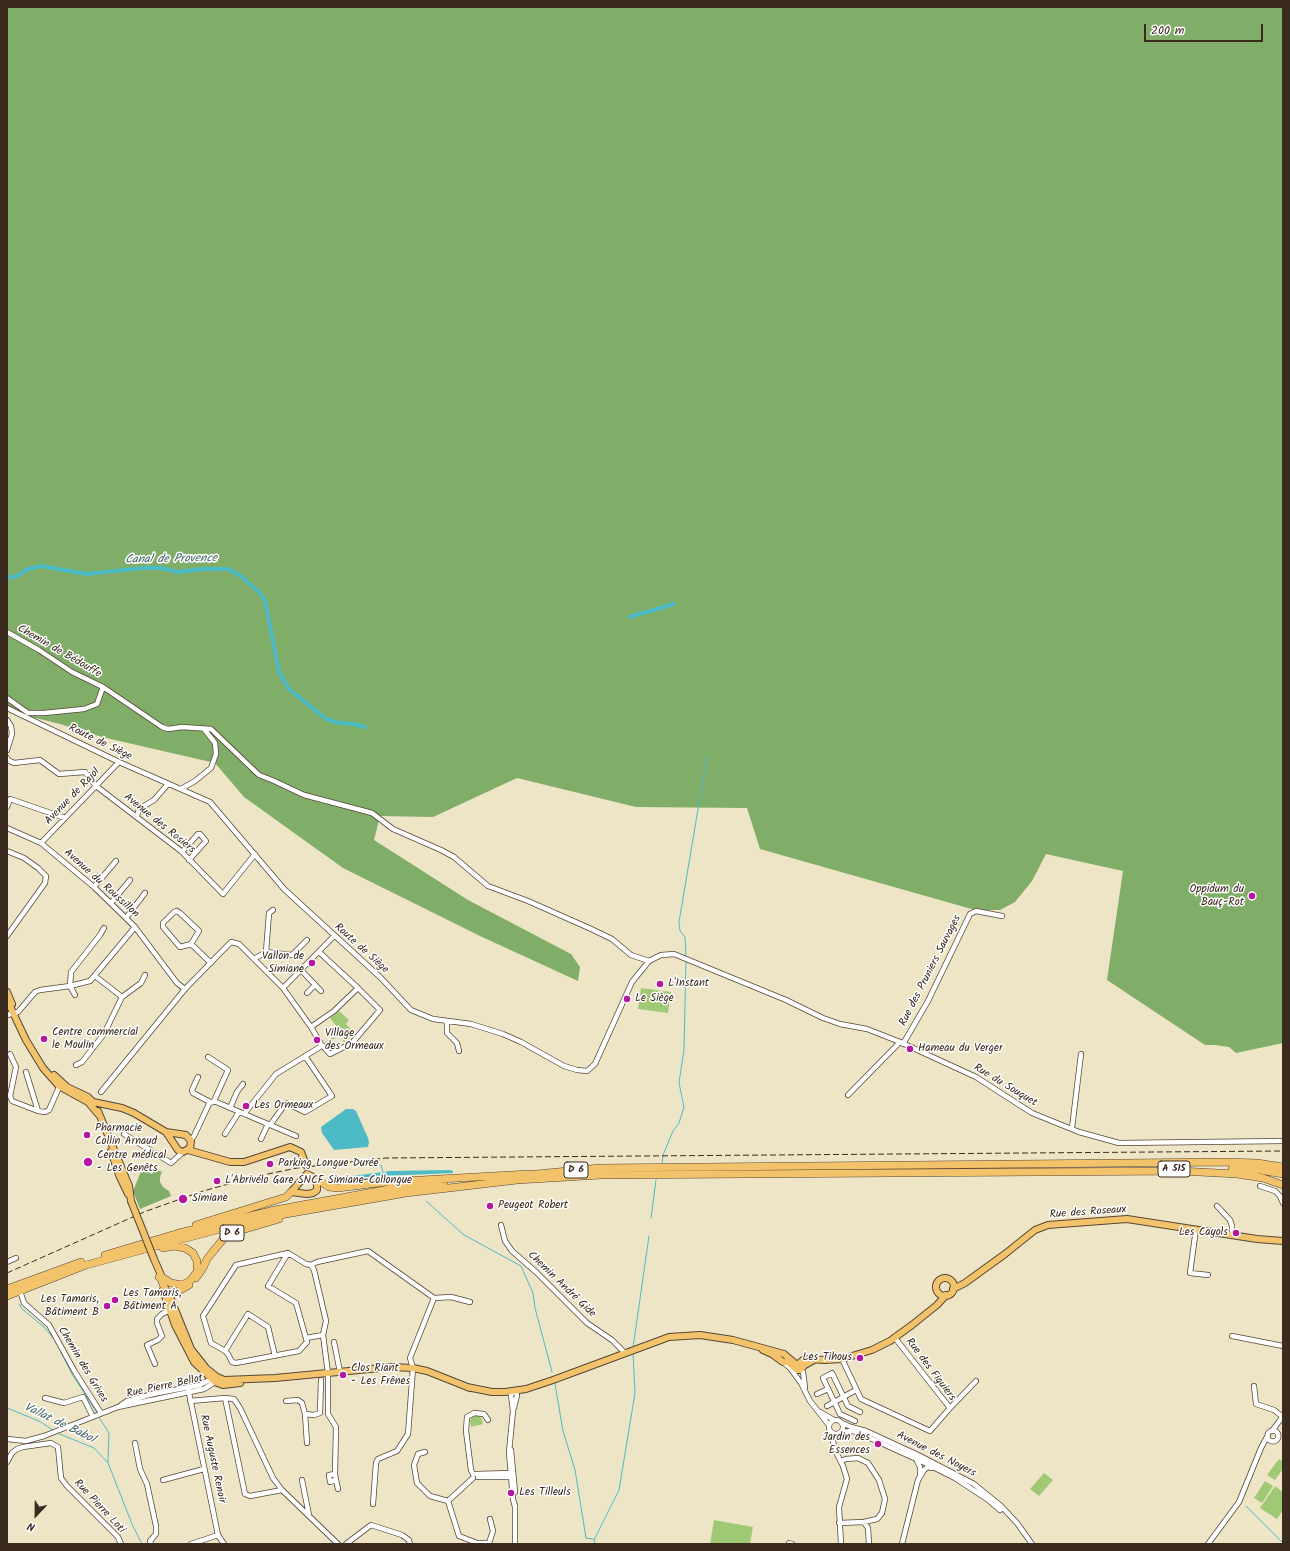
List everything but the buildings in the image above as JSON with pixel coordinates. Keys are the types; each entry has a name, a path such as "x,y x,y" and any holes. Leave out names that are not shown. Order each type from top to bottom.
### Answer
{"highway":[{"path":"1159,1162 1190,1158 1223,1158 1254,1159 1283,1163"},
{"name":"A 515","path":"1159,1162 1257,1163 1283,1167"},
{"name":"D 6","path":"7,1288 82,1262 179,1233 275,1210 395,1188 600,1168 1159,1162"},
{"name":"A 515","path":"1064,1171 1230,1169 1260,1170 1283,1174"},
{"path":"1064,1171 1180,1171 1237,1174 1263,1178 1283,1185"},
{"name":"D 6","path":"7,1296 86,1266 205,1232 257,1219 433,1189 517,1180 588,1175 1064,1171"},
{"path":"315,1178 329,1187 338,1188 386,1182 547,1173"},
{"path":"111,1253 202,1223 286,1198 291,1192"},
{"name":"D 6","path":"170,1296 192,1283 203,1268 207,1259 219,1244 224,1238 232,1233 318,1208"},
{"name":"D 6","path":"50,1279 174,1246 185,1248 193,1253 197,1261 197,1272 190,1281 182,1285 171,1283 161,1278"},
{"path":"161,1278 167,1294 170,1296"}],"main road":[{"path":"7,992 12,1014 23,1030 43,1068 59,1083 96,1107 108,1104 134,1113 166,1132 187,1138 206,1154"},
{"path":"59,1083 88,1097 96,1107 118,1159 128,1186 131,1201"},
{"path":"166,1132 175,1145 186,1151 206,1154 230,1162 244,1162 290,1147 301,1152 306,1169 315,1178 318,1185 313,1193 307,1194 291,1192 306,1169"},
{"path":"108,1137 120,1175 154,1259 188,1351 194,1362 213,1380 223,1385 263,1379"},
{"path":"175,1145 176,1138 187,1138"},
{"path":"186,1151 187,1138"},
{"path":"118,1159 120,1175"},
{"name":"Rue des Roseaux","path":"943,1295 951,1293 953,1286 961,1285 1035,1230 1048,1225 1127,1219 1283,1241"},
{"path":"797,1368 803,1360 842,1359 872,1350 895,1338 919,1320 940,1301 943,1295 936,1286 938,1281 947,1278 952,1281 953,1286"},
{"path":"170,1296 172,1308 191,1349 213,1380"},
{"path":"513,1393 553,1380 628,1350 669,1337 700,1335 733,1340 784,1354 797,1368"},
{"path":"733,1340 772,1354 783,1362 788,1362 797,1368"},
{"path":"213,1380 263,1379 412,1366 478,1392 492,1395 539,1388 553,1380"}],"street":[{"name":"Chemin de Bédouffe","path":"7,632 39,650 72,672 103,688 162,727 168,729 182,727 204,729"},
{"path":"7,698 28,713 84,709 97,704 103,688"},
{"name":"Route de Siège","path":"7,708 119,762 210,802 284,889 380,977 411,1010 433,1019 471,1024 502,1034 521,1042 564,1066 587,1071 595,1064 600,1055 632,982 649,961"},
{"path":"7,720 11,726 12,734 7,750"},
{"path":"181,789 195,781 211,768 216,754 215,743 204,729"},
{"path":"204,729 211,729 259,775 304,795 372,813 393,829 442,850 454,857 488,886 528,901 589,928 612,939 631,955 649,961"},
{"name":"Avenue des Rosiers","path":"7,758 14,764 40,760 59,774 85,772 96,786 182,852 223,894 255,854"},
{"name":"Avenue de Rajol","path":"41,843 119,762"},
{"path":"137,816 139,809 154,800 168,784"},
{"path":"7,807 10,799 65,818"},
{"name":"Avenue du Roussillon","path":"7,828 41,843 94,887 135,927 177,983 184,989"},
{"path":"182,852 198,834 206,841 189,860"},
{"path":"7,851 24,858 46,876 45,883 7,936"},
{"path":"94,887 116,861"},
{"path":"111,903 130,880"},
{"path":"126,918 146,893"},
{"path":"266,952 269,913 272,910"},
{"name":"Rue des Pruniers Sauvages","path":"848,1095 901,1043 928,1001 970,914 976,911 1002,916"},
{"path":"174,912 180,913 199,931 191,944 180,947 165,931 163,923 174,912"},
{"path":"12,1014 35,992 90,981 135,927"},
{"path":"75,996 70,986 71,972 104,928"},
{"path":"283,988 320,952 334,936"},
{"path":"254,959 266,952 292,955 307,940"},
{"path":"101,1092 184,989 232,942 239,944 283,988 312,1027 321,1044 330,1054 343,1046 349,1045 380,1010 320,952"},
{"path":"191,944 211,963"},
{"name":"Rue du Souquet","path":"649,961 661,955 674,954 786,1000 823,1018 840,1024 867,1029 901,1043 976,1077 1032,1113 1119,1143 1283,1141"},
{"path":"301,970 320,991"},
{"path":"76,1065 82,1062 104,1034 122,997 142,983 145,975"},
{"path":"95,976 122,997"},
{"path":"308,992 315,985"},
{"path":"312,1027 334,1011 358,988"},
{"path":"447,1021 447,1033 457,1043 459,1050"},
{"path":"244,1114 271,1078 320,1047 321,1044"},
{"path":"10,1054 16,1067 10,1096 12,1101 38,1111 45,1112 49,1110 59,1083"},
{"path":"1072,1128 1081,1054"},
{"path":"261,1139 269,1124 286,1102 305,1112 332,1096 305,1056"},
{"path":"187,1138 194,1136 228,1070 208,1057"},
{"path":"26,1072 38,1111"},
{"path":"198,1077 192,1090 193,1093 296,1136"},
{"path":"230,1108 237,1092 243,1084"},
{"path":"225,1134 239,1112"},
{"path":"124,1134 171,1163"},
{"path":"171,1163 176,1154 175,1145"},
{"path":"171,1163 186,1151"},
{"path":"120,1175 128,1186"},
{"path":"1260,1186 1275,1191 1280,1196 1283,1203"},
{"path":"1217,1206 1230,1220 1232,1235"},
{"name":"Chemin André Gide","path":"501,1225 505,1241 512,1251 536,1272 587,1323 628,1350"},
{"path":"1196,1229 1190,1273 1208,1276"},
{"path":"311,1265 317,1262 368,1251 434,1298 451,1297 470,1302"},
{"path":"288,1253 268,1286 296,1303 307,1342 299,1351 236,1363 232,1362 225,1351 211,1343 204,1316 236,1265 288,1253 311,1265 314,1270 326,1321 322,1335 328,1373 328,1414 336,1427 335,1474 329,1475 330,1482 336,1480 338,1489"},
{"path":"7,1262 16,1258"},
{"name":"Chemin des Grives","path":"20,1291 24,1303 49,1326 98,1414"},
{"path":"373,1504 376,1462 378,1459 397,1451 408,1434 412,1366 410,1358 434,1298"},
{"path":"155,1364 147,1345 158,1340 162,1336 157,1319 172,1308"},
{"path":"225,1351 248,1314 268,1327 276,1356"},
{"path":"306,1338 322,1335"},
{"path":"1232,1336 1283,1346"},
{"name":"Rue des Figuiers","path":"842,1359 861,1399 930,1431 950,1408 895,1338"},
{"path":"334,1342 340,1372"},
{"path":"783,1362 796,1376 807,1395 828,1424 828,1429 832,1433 834,1448 841,1461 847,1479 839,1507 841,1544"},
{"path":"796,1376 797,1368 803,1372 807,1395"},
{"path":"200,1385 204,1380 205,1373"},
{"path":"855,1421 840,1414 823,1378 832,1373 848,1406 860,1412"},
{"name":"Rue Pierre Bellot","path":"188,1390 204,1389 213,1380"},
{"name":"Rue Pierre Bellot","path":"7,1439 26,1441 57,1431 118,1407 188,1390 213,1380"},
{"path":"320,1413 321,1380"},
{"path":"950,1408 976,1381"},
{"path":"1254,1386 1256,1390 1256,1404 1274,1410 1282,1418"},
{"path":"817,1394 828,1389"},
{"name":"Rue Auguste Renoir","path":"188,1390 218,1535"},
{"path":"827,1406 856,1390"},
{"path":"513,1393 509,1446 515,1507 515,1544"},
{"path":"45,1398 64,1403 83,1397 98,1414"},
{"path":"225,1398 245,1494 250,1496 282,1490"},
{"path":"190,1401 225,1398 234,1399 240,1408 273,1478 282,1490 338,1544"},
{"path":"286,1401 298,1400 302,1403 305,1414 307,1443"},
{"path":"817,1410 834,1420 839,1420 842,1423 843,1428 834,1448"},
{"path":"475,1475 471,1470 467,1438 467,1417 474,1413 484,1414 488,1420"},
{"path":"305,1414 328,1414"},
{"path":"1208,1544 1239,1502 1260,1448 1268,1435 1282,1418"},
{"path":"1260,1448 1275,1442 1282,1418"},
{"path":"828,1424 834,1420"},
{"name":"Avenue des Noyers","path":"842,1423 866,1432 938,1467 987,1499 1000,1510 1032,1544"},
{"name":"Avenue des Noyers","path":"840,1433 853,1431 860,1433 925,1463 938,1467"},
{"path":"1272,1431 1278,1434 1283,1442"},
{"path":"832,1433 840,1433"},
{"path":"1268,1435 1269,1440 1283,1442"},
{"name":"Rue Pierre Loti","path":"7,1462 12,1453 23,1447 42,1443 50,1443 58,1447 61,1478 67,1486 118,1537 121,1544"},
{"path":"135,1444 140,1469 147,1484 156,1526 156,1534 150,1541 151,1544"},
{"path":"425,1452 418,1454 414,1465 417,1483 430,1496 448,1501"},
{"path":"839,1523 864,1522 877,1519 884,1508 884,1493 879,1480 868,1463 853,1458 841,1461"},
{"path":"902,1544 920,1475 920,1467 916,1459"},
{"path":"920,1467 925,1463"},
{"path":"920,1475 928,1467 938,1467"},
{"path":"163,1480 204,1469"},
{"path":"448,1501 475,1475 512,1475"},
{"path":"302,1480 309,1515"},
{"path":"448,1501 459,1536 477,1543 489,1543 493,1531 490,1519"},
{"path":"864,1522 868,1528 869,1544"},
{"path":"346,1544 371,1525 402,1535 410,1544"},
{"path":"191,1544 218,1535 224,1544"}],"green space":[{"path":"7,7 1283,7 1283,1043 1236,1053 1229,1047 1205,1045 1107,980 1123,871 1046,854 1032,881 1015,902 1000,910 975,910 760,849 747,808 636,807 517,778 433,817 380,816 374,840 468,900 571,954 580,967 578,981 480,936 343,868 244,797 215,763 102,737 60,724 7,711"},
{"path":"641,988 671,992 668,1013 638,1009"},
{"path":"339,1011 349,1020 346,1024 355,1033 344,1043 342,1037 338,1036 326,1044 325,1042 337,1035 337,1027 330,1018"},
{"path":"142,1169 152,1174 155,1169 162,1172 160,1182 163,1187 169,1191 171,1196 140,1209 133,1191"},
{"path":"479,1415 483,1424 471,1427 470,1421 472,1416"},
{"path":"1279,1459 1283,1462 1283,1469 1275,1480 1267,1475"},
{"path":"1044,1473 1053,1480 1039,1496 1030,1489"},
{"path":"1265,1481 1273,1486 1262,1503 1254,1498"},
{"path":"1275,1486 1283,1492 1283,1510 1277,1519 1260,1508"},
{"path":"714,1520 753,1527 750,1544 710,1544"}],"water":[{"path":"346,1109 353,1109 356,1111 368,1138 368,1147 334,1150 322,1133 321,1127"},
{"path":"391,1171 453,1171 453,1173 352,1178 352,1176"}],"waterway":[{"name":"Canal de Provence","path":"7,578 17,576 28,569 42,566 86,574 143,568 161,568 178,572 202,569 228,569 241,576 260,593 265,600 279,672 289,689 326,719 339,723 354,724 365,727"},
{"name":"Canal de Provence","path":"629,617 674,604"},
{"path":"686,958 685,937 680,931 679,922 707,756"},
{"path":"662,1164 663,1155 673,1131 679,1123 684,1107 679,1083 684,1049 686,961"},
{"path":"381,1165 383,1172"},
{"path":"651,1218 656,1180"},
{"path":"426,1201 464,1235 521,1266 533,1293 535,1308 552,1372"},
{"path":"633,1348 649,1236"},
{"path":"19,1304 22,1309 44,1327 55,1340 72,1374 97,1413"},
{"path":"595,1544 594,1540 619,1490 635,1393 633,1353"},
{"path":"555,1384 563,1431 575,1470 586,1538 593,1539"},
{"name":"Vallat de Babol","path":"7,1408 39,1421 53,1430"},
{"path":"98,1416 109,1433 108,1462"},
{"name":"Vallat de Babol","path":"57,1433 94,1448 108,1463 132,1524 142,1544"},
{"path":"1246,1506 1283,1543"}],"railway":[{"path":"7,1273 144,1212 203,1191 258,1176 297,1168 386,1158 1283,1151"}],"place":[{"name":"Oppidum du Bauç-Rot","path":"1252,896"},
{"name":"Vallon de Simiane","path":"312,963"},
{"name":"L'Instant","path":"660,984"},
{"name":"Le Siège","path":"627,999"},
{"name":"Centre commercial le Moulin","path":"44,1039"},
{"name":"Village des Ormeaux","path":"317,1040"},
{"name":"Hameau du Verger","path":"910,1049"},
{"name":"Les Ormeaux","path":"246,1106"},
{"name":"Pharmacie Collin Arnaud","path":"87,1135"},
{"name":"Centre médical - Les Genêts","path":"88,1162"},
{"name":"Parking Longue Durée","path":"270,1164"},
{"name":"L'Abrivélo Gare SNCF Simiane-Collongue","path":"217,1181"},
{"name":"Simiane","path":"183,1199"},
{"name":"Peugeot Robert","path":"490,1206"},
{"name":"Les Cayols","path":"1236,1233"},
{"name":"Les Tamaris, Bâtiment A","path":"115,1300"},
{"name":"Les Tamaris, Bâtiment B","path":"107,1306"},
{"name":"Les Tihous","path":"860,1358"},
{"name":"Clos Riant - Les Frênes","path":"343,1375"},
{"name":"Jardin des Essences","path":"878,1444"},
{"name":"Les Tilleuls","path":"511,1493"}]}
